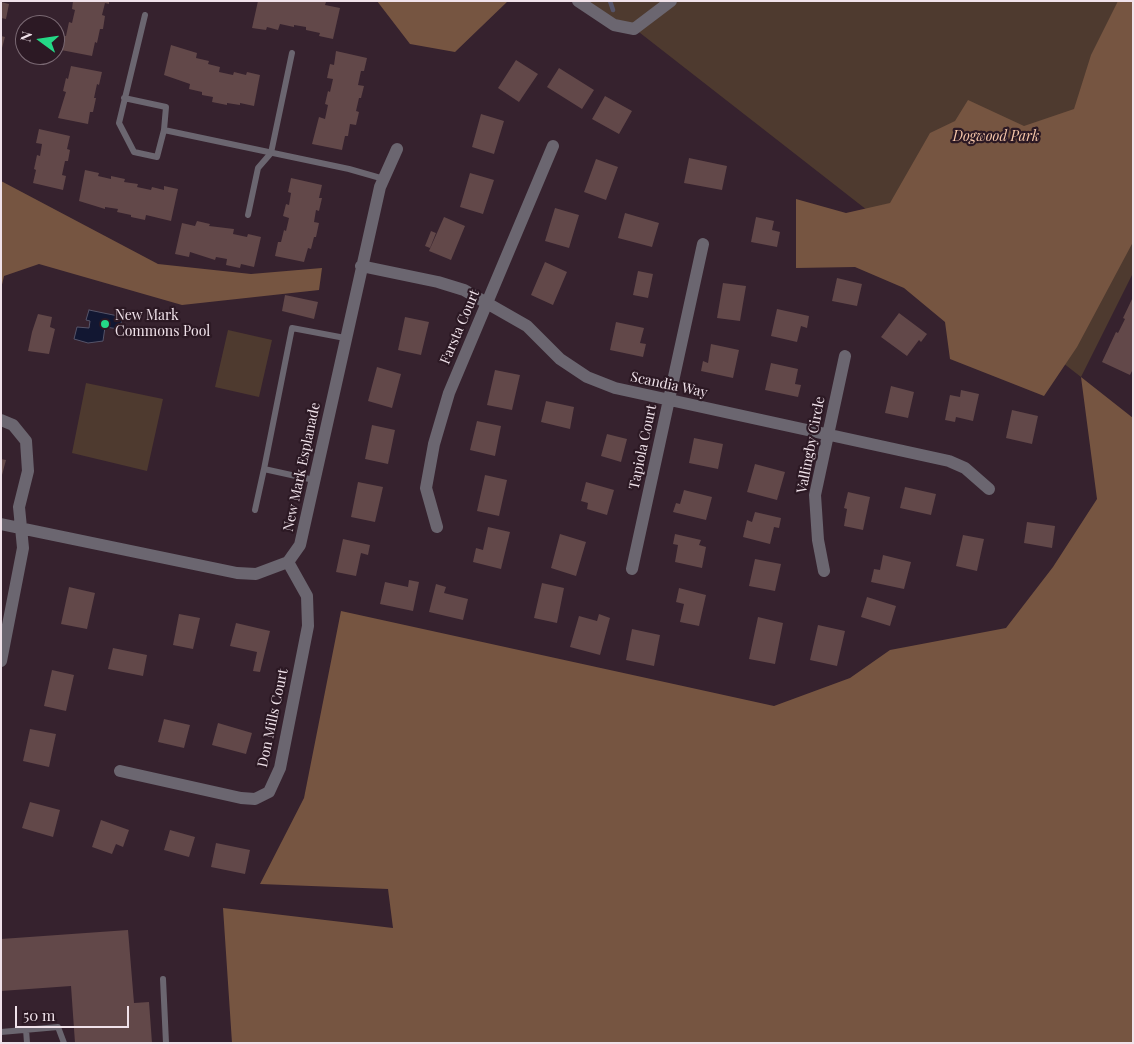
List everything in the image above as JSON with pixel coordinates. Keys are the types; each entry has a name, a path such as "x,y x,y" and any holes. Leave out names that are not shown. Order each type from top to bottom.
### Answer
{"street":[{"path":"578,1 614,25 634,29 671,1"},
{"name":"Farsta Court","path":"437,526 426,488 434,444 449,393 553,146"},
{"name":"New Mark Esplanade","path":"288,562 300,545 380,187 397,150"},
{"name":"Tapiola Court","path":"632,569 703,244"},
{"name":"Scandia Way","path":"361,266 438,282 464,290 528,326 560,359 587,377 615,388 949,460 965,468 989,489"},
{"name":"Vallingby Circle","path":"824,571 818,540 815,495 845,356"},
{"path":"1,420 13,425 26,441 28,471 19,507 23,548 1,661"},
{"path":"1,524 237,573 256,574 288,562"},
{"name":"Don Mills Court","path":"120,771 241,798 255,799 269,792 280,768 308,626 307,596 288,562"}],"lane":[{"path":"124,98 166,107 164,130 157,157 134,152 119,123 124,98 145,15"},
{"path":"248,215 258,168 272,153 292,53"},
{"path":"164,130 384,179"},
{"path":"256,510 292,328 345,338"},
{"path":"264,469 314,480"},
{"path":"163,979 166,1043"},
{"path":"1,1032 58,1027 64,1043"},
{"path":"26,1029 27,1043"}],"green space":[{"path":"377,1 508,1 455,52 410,44"},
{"name":"Dogwood Park","path":"578,1 1133,1 1133,273 1081,377 635,29"},
{"path":"1118,1 1133,1 1133,242 1077,347 1044,396 950,359 945,322 904,288 855,267 796,268 796,199 846,213 890,203 930,133 955,121 968,100 1024,126 1074,109 1091,55"},
{"path":"1,181 158,264 251,274 322,268 319,290 182,305 39,264 4,276 1,289"},
{"path":"228,330 272,340 259,397 215,387"},
{"path":"1081,377 1133,418 1133,1043 232,1043 223,908 393,928 388,889 260,884 304,798 341,611 774,706 850,678 890,650 1006,628 1053,567 1097,499"},
{"path":"86,383 163,399 147,471 72,453"}],"water":[{"name":"New Mark Commons Pool","path":"89,310 123,317 119,329 105,327 103,341 88,343 74,339 77,327 89,328 90,321 86,320"}],"building":[{"path":"73,1 109,1 109,4 105,3 102,15 105,16 103,29 100,29 92,56 65,51 65,36 69,22 72,23 75,10 72,9"},
{"path":"258,1 320,1 326,2 325,5 340,8 333,39 319,36 320,33 306,30 306,27 294,25 294,27 280,24 278,30 267,27 266,30 252,28"},
{"path":"1,2 9,4 6,19 1,18"},
{"path":"1,36 5,37 2,48 1,48"},
{"path":"171,45 197,53 196,58 209,61 208,64 220,67 219,72 233,75 234,72 246,75 247,72 260,75 254,106 240,103 240,105 227,103 227,105 212,102 213,97 202,95 202,92 189,89 190,84 164,75"},
{"path":"336,51 367,58 364,71 361,71 358,85 364,86 356,111 359,112 356,125 350,124 348,136 345,136 342,150 312,144 319,117 325,119 328,105 325,104 333,79 327,78 330,64 334,65"},
{"path":"516,60 538,74 519,102 498,88"},
{"path":"71,66 102,72 99,85 97,84 93,112 90,112 88,124 58,118 66,92 63,91 66,78 68,79"},
{"path":"559,68 594,90 582,109 547,87"},
{"path":"605,96 632,111 619,134 592,119"},
{"path":"481,114 504,121 494,154 472,147"},
{"path":"39,129 70,136 67,149 70,150 68,161 65,161 62,175 66,176 63,190 33,183 37,155 40,156 42,144 36,143"},
{"path":"689,158 727,166 722,190 684,183"},
{"path":"596,159 618,167 606,200 584,192"},
{"path":"85,170 99,173 98,176 111,179 111,176 125,179 124,182 138,184 137,187 151,190 152,187 164,190 164,186 178,189 171,221 146,215 145,220 131,217 131,215 117,212 118,209 105,207 105,209 79,201"},
{"path":"470,173 494,180 483,214 460,207"},
{"path":"291,178 322,185 319,198 322,198 319,211 316,210 314,222 319,223 316,237 314,237 311,249 308,248 304,262 275,256 278,242 281,242 289,218 283,216 286,204 289,205 291,193 288,192"},
{"path":"555,208 579,215 569,248 545,241"},
{"path":"625,213 659,223 652,247 618,238"},
{"path":"444,217 465,226 451,260 429,251"},
{"path":"756,217 774,221 772,230 780,232 777,247 751,242"},
{"path":"197,221 210,224 209,226 234,229 233,234 247,237 248,234 261,237 254,267 241,264 240,268 226,265 227,259 216,257 215,260 190,252 189,257 175,254 182,223 195,226"},
{"path":"431,231 436,233 430,248 425,246"},
{"path":"545,262 567,272 553,305 531,295"},
{"path":"638,271 653,274 648,298 633,295"},
{"path":"837,278 862,284 857,306 832,301"},
{"path":"723,283 746,286 740,321 717,318"},
{"path":"285,295 318,302 314,319 282,311"},
{"path":"1133,297 1133,369 1130,375 1102,362 1116,332 1118,333 1125,319 1123,318"},
{"path":"777,309 809,316 807,328 801,326 797,342 771,336"},
{"path":"899,313 927,334 921,342 919,340 907,356 881,337"},
{"path":"38,314 52,317 50,327 55,329 49,354 28,351"},
{"path":"405,317 429,322 421,355 398,350"},
{"path":"616,322 644,328 640,343 646,344 643,357 610,350"},
{"path":"711,344 739,350 733,378 701,371 703,361 708,363"},
{"path":"771,363 798,369 795,384 801,385 798,397 765,390"},
{"path":"377,367 401,374 392,408 368,401"},
{"path":"495,370 520,375 512,410 487,405"},
{"path":"891,386 914,392 908,418 885,413"},
{"path":"961,390 979,394 973,421 956,417 955,422 945,420 950,395 960,397"},
{"path":"546,401 574,407 570,429 541,422"},
{"path":"1012,410 1038,416 1032,444 1006,438"},
{"path":"477,421 501,426 495,456 470,450"},
{"path":"372,425 395,430 388,464 365,459"},
{"path":"607,434 627,439 621,462 601,456"},
{"path":"694,438 723,444 718,469 689,463"},
{"path":"1,459 6,460 2,475 1,475"},
{"path":"755,464 785,472 777,500 747,492"},
{"path":"485,475 507,480 499,516 477,511"},
{"path":"358,482 383,487 375,522 351,517"},
{"path":"586,482 614,490 607,515 587,509 588,503 581,501"},
{"path":"905,487 936,494 931,515 900,508"},
{"path":"684,490 712,497 706,520 673,512 676,503 680,504"},
{"path":"848,492 870,497 863,530 844,526 847,509 844,508"},
{"path":"755,512 781,518 779,528 774,527 770,544 743,537 747,520 752,522"},
{"path":"1027,522 1055,526 1052,548 1024,543"},
{"path":"488,527 510,532 501,569 473,562 476,548 483,550"},
{"path":"560,534 586,542 576,576 551,568"},
{"path":"675,534 701,540 699,545 706,547 702,568 675,562 678,545 673,544"},
{"path":"963,535 984,539 977,571 956,566"},
{"path":"343,539 370,545 368,555 361,553 356,576 336,572"},
{"path":"883,555 911,562 904,589 871,582 874,569 880,570"},
{"path":"755,559 781,564 775,591 749,586"},
{"path":"409,580 419,582 413,611 380,604 385,582 408,587"},
{"path":"542,583 564,588 557,623 534,618"},
{"path":"436,584 446,587 444,593 468,599 463,620 429,612"},
{"path":"69,587 95,593 87,629 61,624"},
{"path":"679,588 706,595 699,626 680,622 684,604 676,602"},
{"path":"867,597 896,606 890,626 861,617"},
{"path":"179,614 200,618 193,649 173,645"},
{"path":"599,614 610,618 600,655 570,647 579,616 597,621"},
{"path":"758,617 783,623 775,664 749,659"},
{"path":"236,623 270,631 260,672 253,671 257,652 230,646"},
{"path":"818,625 845,631 837,666 810,660"},
{"path":"632,629 660,635 654,666 626,660"},
{"path":"113,648 147,655 143,676 108,669"},
{"path":"52,670 74,675 66,711 44,706"},
{"path":"164,719 190,725 184,748 158,742"},
{"path":"218,723 252,733 246,754 212,745"},
{"path":"30,729 56,734 49,767 23,761"},
{"path":"30,802 60,810 53,837 22,828"},
{"path":"101,820 129,830 123,847 116,844 112,854 92,847"},
{"path":"170,830 195,837 189,857 164,850"},
{"path":"216,843 250,850 245,874 211,867"},
{"path":"128,930 134,1003 149,1002 152,1043 75,1043 71,986 1,991 1,939"}],"waterway":[{"path":"610,1 613,10"}],"place":[{"name":"New Mark Commons Pool","path":"105,324"}]}
